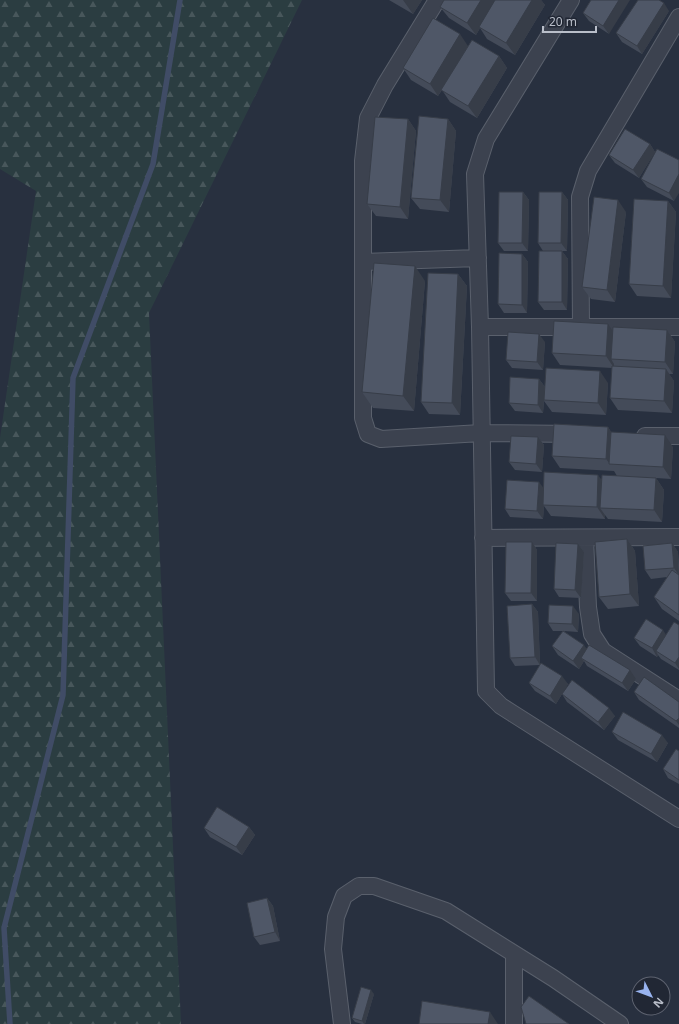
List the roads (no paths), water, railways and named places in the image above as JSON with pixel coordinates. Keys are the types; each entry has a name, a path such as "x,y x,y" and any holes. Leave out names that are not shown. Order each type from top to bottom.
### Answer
{"street":[{"path":"438,0 385,85 368,118 363,161 363,418 368,434 381,439 481,433 592,435"},
{"path":"571,0 486,139 475,174 480,327 486,691 512,713 679,819"},
{"path":"581,327 580,197 588,171 679,17"},
{"path":"363,262 478,258"},
{"path":"480,327 679,327"},
{"path":"632,435 679,436"},
{"path":"483,538 679,537"},
{"path":"585,538 588,607 592,634 603,651 679,700"},
{"path":"342,1024 333,949 336,917 344,896 359,886 374,886 446,911 553,978 620,1024"},
{"path":"514,954 514,1024"}],"waterway":[{"path":"10,1024 4,928 63,695 73,378 153,164 180,0"}]}
